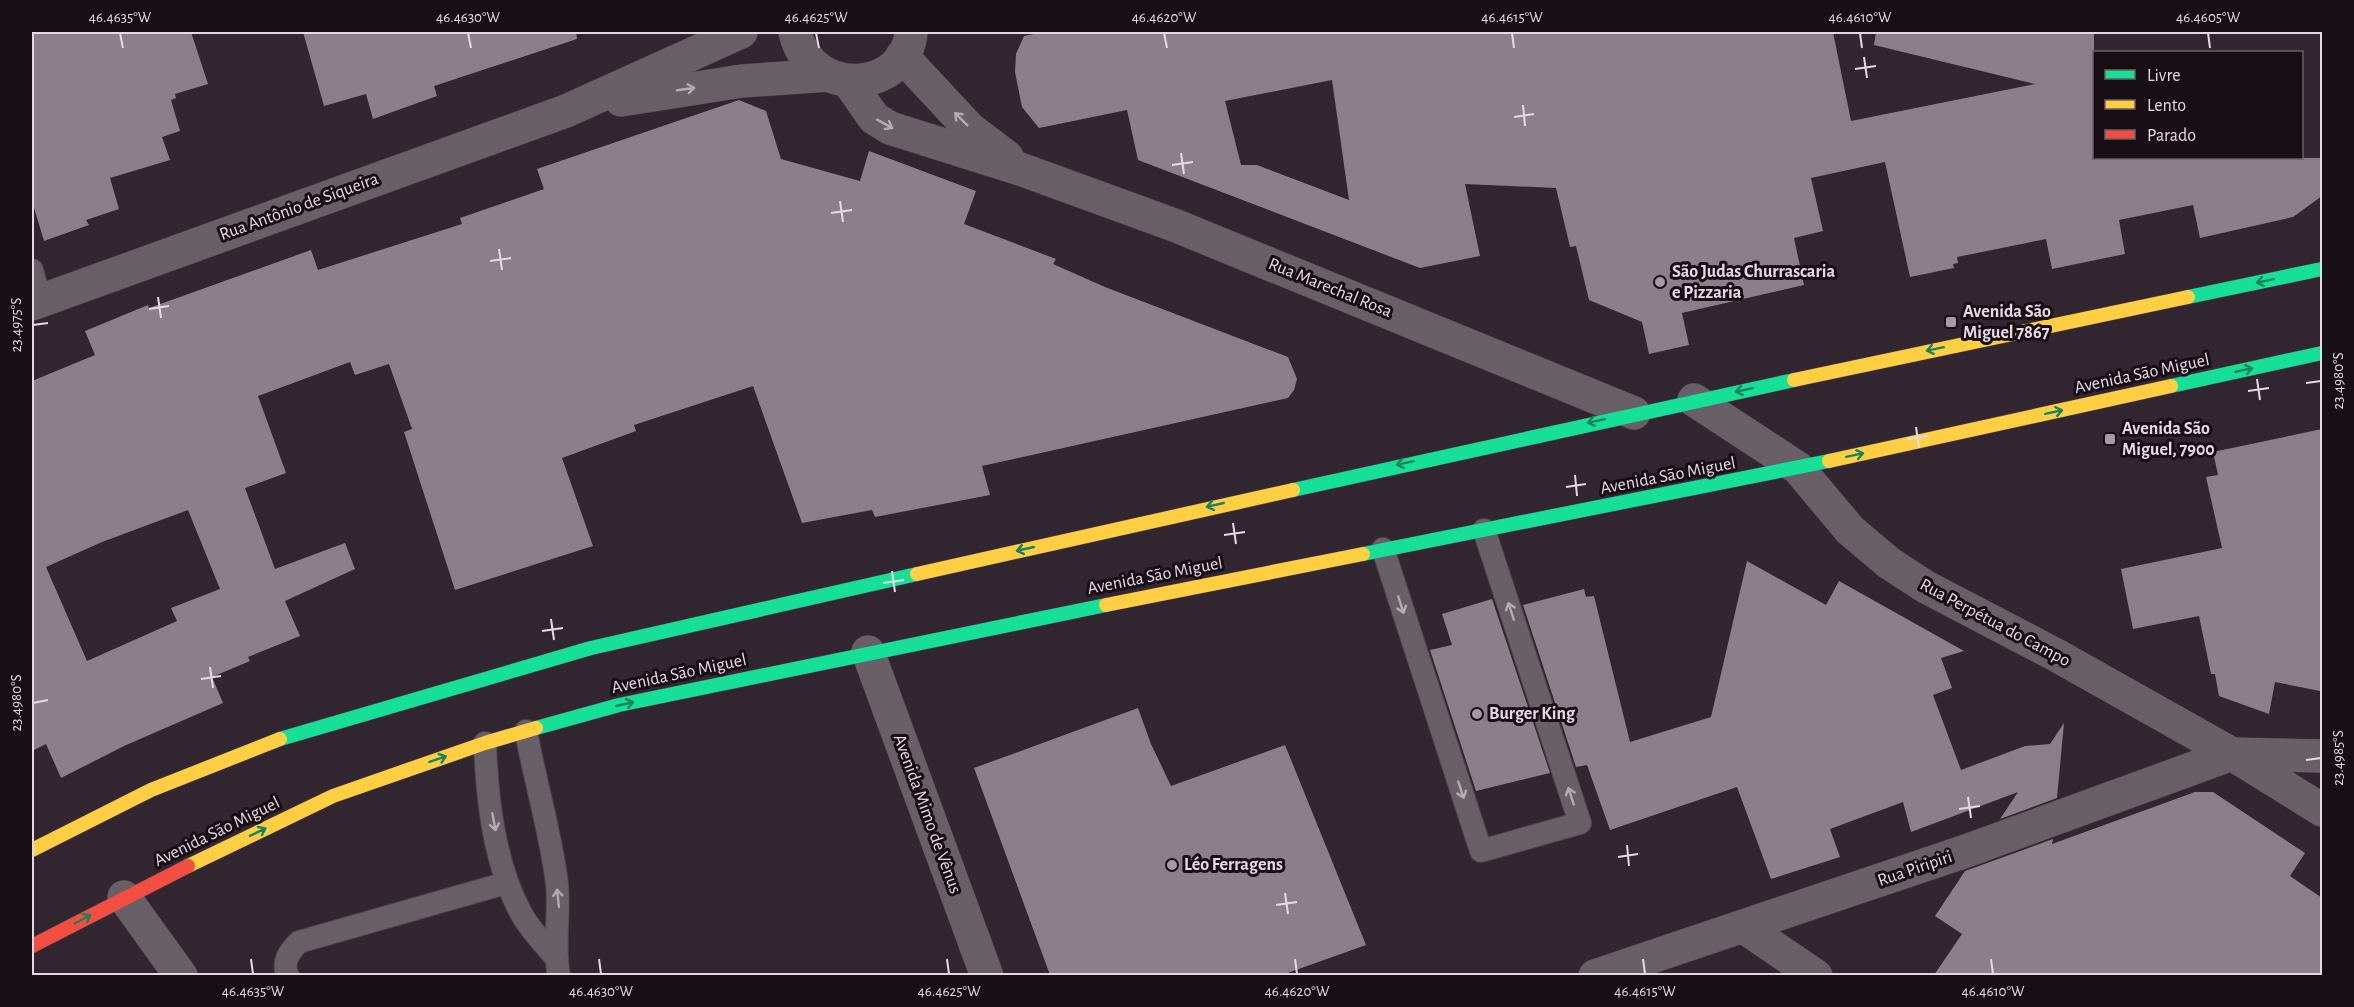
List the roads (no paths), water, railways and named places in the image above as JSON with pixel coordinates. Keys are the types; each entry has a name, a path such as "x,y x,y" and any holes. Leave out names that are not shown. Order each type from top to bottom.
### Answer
{"main road":[{"path":"32,850 151,790 299,731 591,648 1634,413 2322,269"},
{"name":"Avenida São Miguel","path":"32,946 124,897 333,796 485,743 619,705 868,652 1798,468 2322,353"}],"street":[{"name":"Rua Marechal Rosa","path":"795,32 799,47 811,64 838,78 874,118 890,128 1023,170 1174,225 1634,413"},
{"name":"Rua Antônio de Siqueira","path":"566,111 720,35"},
{"name":"Rua Marechal Rosa","path":"911,39 970,129 1023,170"},
{"name":"Rua Antônio de Siqueira","path":"34,292 566,111 652,93 731,82 868,79 887,70 911,39"},
{"name":"Rua Perpétua do Campo","path":"1694,400 1798,468 1850,530 1889,563 1926,587 2056,655 2232,754 2322,810"},
{"name":"Avenida Mimo de Vênus","path":"868,652 987,975"},
{"path":"2232,754 2322,756"},
{"name":"Rua Piripiri","path":"1595,975 1966,851 2232,754"},
{"path":"124,897 181,975"},
{"path":"1744,927 1816,975"}],"lane":[{"path":"1383,549 1481,851 1580,823 1484,530"},
{"path":"526,731 556,878 559,907 557,966"},
{"path":"485,743 487,786 506,883 522,916 557,966"},
{"path":"288,975 286,971 287,954 299,942 506,883"}],"place":[{"name":"São Judas Churrascaria e Pizzaria","path":"1660,282"},
{"name":"Avenida São Miguel 7867","path":"1951,322"},
{"name":"Avenida São Miguel, 7900","path":"2110,439"},
{"name":"Burger King","path":"1477,714"},
{"name":"Léo Ferragens","path":"1172,865"}]}
